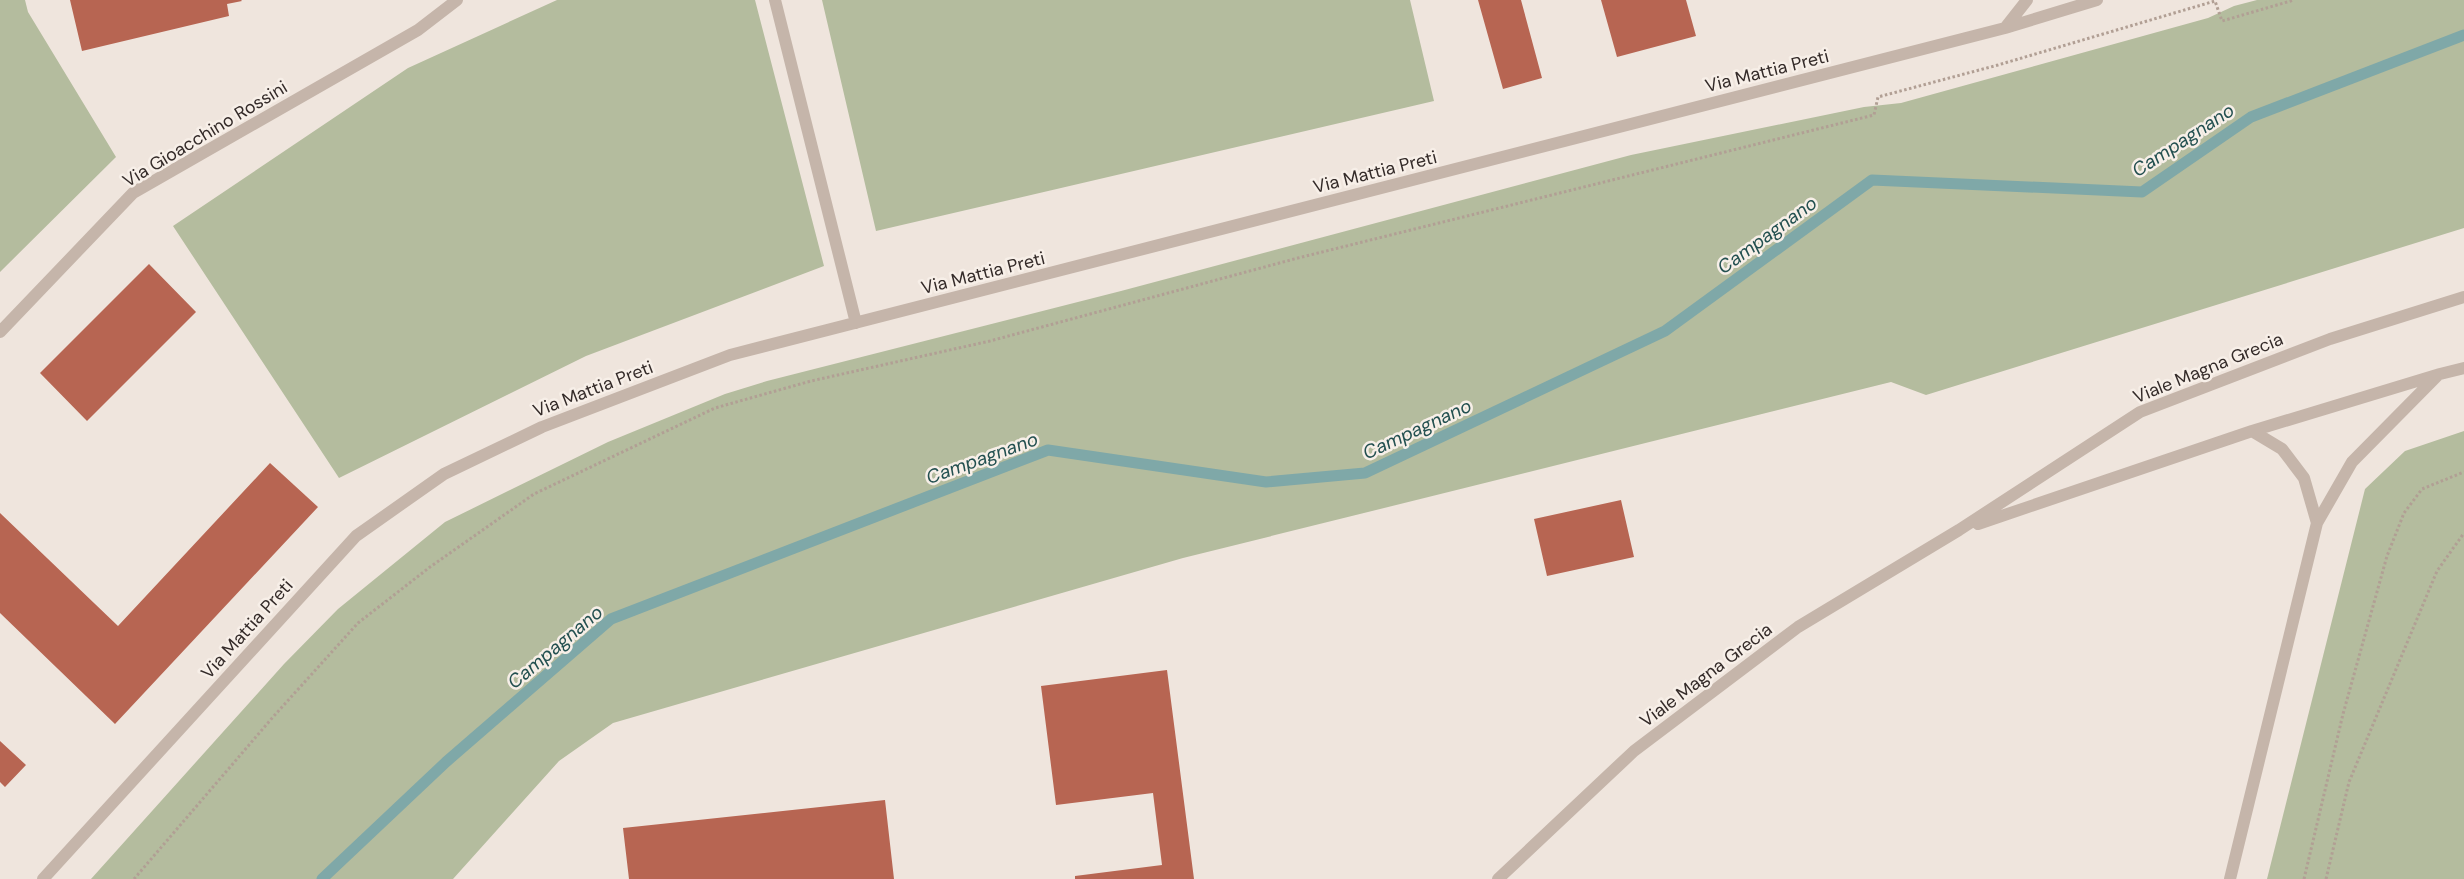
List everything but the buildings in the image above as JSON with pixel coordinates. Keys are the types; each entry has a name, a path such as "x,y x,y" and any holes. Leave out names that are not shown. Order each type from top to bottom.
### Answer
{"street":[{"path":"775,0 856,322"},
{"path":"2005,28 2027,0"},
{"name":"Via Mattia Preti","path":"43,879 356,536 444,474 542,427 730,355 2005,28 2097,0"},
{"name":"Via Gioacchino Rossini","path":"0,332 133,193 418,30 458,1"},
{"name":"Viale Magna Grecia","path":"1498,879 1634,751 1798,627 1960,530 2140,412 2330,339 2464,297"},
{"name":"Viale Magna Grecia","path":"1960,530 2252,431 2464,368"},
{"path":"2230,879 2317,523 2352,462 2440,374"},
{"path":"2252,431 2282,449 2304,478 2317,523"}],"path":[{"path":"134,879 273,717 358,623 430,567 534,494 715,408 811,381 990,341 1298,258 1874,115 1878,97 1998,65 2215,1 2222,21 2294,0"},
{"path":"2304,879 2343,714 2387,556 2404,513 2422,489 2464,472"},
{"path":"2326,879 2349,782 2437,571 2464,534"}],"green space":[{"path":"0,0 25,0 28,12 116,157 0,272"},
{"path":"557,0 755,0 824,266 586,356 339,478 173,226 408,68"},
{"path":"822,0 1410,0 1434,101 876,231"},
{"path":"2257,0 2464,0 2464,228 1926,395 1891,382 1183,558 613,723 559,761 453,879 91,879 284,664 338,609 445,522 608,442 725,394 767,381 1121,291 1631,155 1864,107 1901,103 2208,18 2234,6"},
{"path":"2464,431 2464,879 2267,879 2365,489 2405,451"}],"waterway":[{"name":"Campagnano","path":"322,879 446,762 611,619 1048,450 1266,482 1365,473 1665,331 1872,180 2142,192 2251,117 2464,35"}]}
